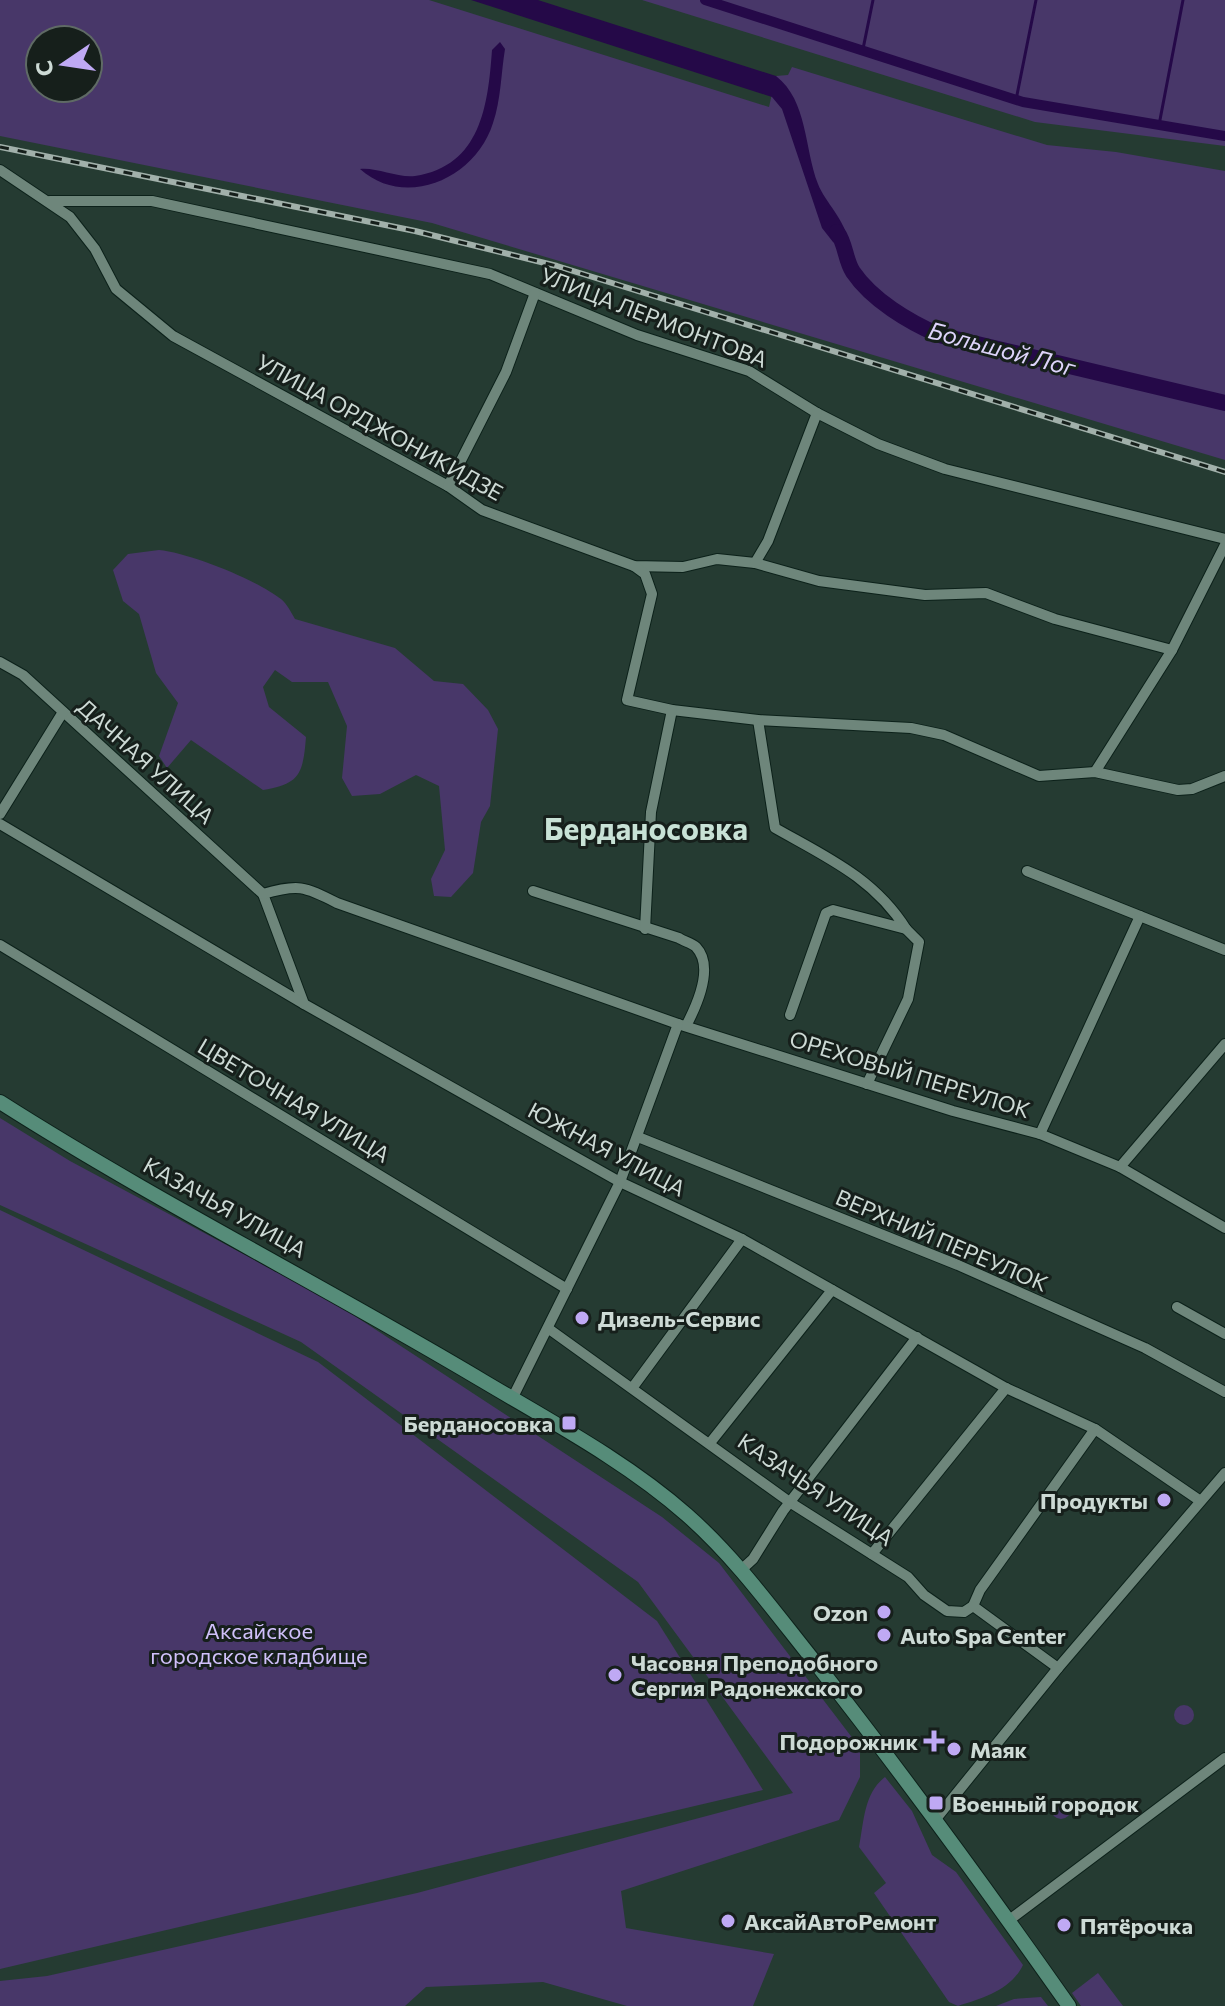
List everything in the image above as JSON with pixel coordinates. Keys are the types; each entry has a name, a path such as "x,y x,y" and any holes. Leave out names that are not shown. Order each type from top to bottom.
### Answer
{"main road":[{"name":"КАЗАЧЬЯ УЛИЦА","path":"0,1102 73,1148 341,1296 599,1452 685,1513 741,1570 935,1820 1069,2006"}],"street":[{"name":"УЛИЦА ОРДЖОНИКИДЗЕ","path":"0,170 50,201 84,231 107,277 129,302 173,336 448,486 482,510 634,566 664,568 717,559 755,563 819,581 925,595 986,593 1055,619 1172,650"},
{"name":"УЛИЦА ЛЕРМОНТОВА","path":"50,201 152,201 490,274 637,335 749,371 817,413 878,444 945,469 1225,539"},
{"path":"448,486 506,372 535,293"},
{"path":"755,563 768,541 817,413"},
{"path":"1095,772 1172,650 1225,545"},
{"path":"634,566 645,574 652,594 627,700 672,710 758,720 911,728 944,735 1039,776 1095,772 1178,790 1192,789 1225,776"},
{"name":"ДАЧНАЯ УЛИЦА","path":"0,662 23,675 263,894"},
{"path":"645,929 651,812 672,710"},
{"path":"0,814 63,712"},
{"path":"758,720 775,828 858,876 890,903 906,929 919,942 908,999 867,1084"},
{"name":"ЮЖНАЯ УЛИЦА","path":"0,824 304,1004 620,1182 742,1239 1006,1388 1095,1429 1199,1500"},
{"path":"1027,871 1225,950"},
{"name":"ОРЕХОВЫЙ ПЕРЕУЛОК","path":"263,894 294,886 309,888 337,903 682,1025 867,1084 1040,1134 1120,1167 1225,1228"},
{"path":"512,1399 620,1182 682,1025 703,982 702,959 696,947 533,891"},
{"path":"263,894 304,1004"},
{"path":"790,1015 826,913 833,910 906,929"},
{"path":"1040,1134 1140,916"},
{"name":"ЦВЕТОЧНАЯ УЛИЦА","path":"0,945 567,1289"},
{"path":"1120,1167 1225,1044"},
{"name":"ВЕРХНИЙ ПЕРЕУЛОК","path":"638,1137 958,1265 1145,1348 1225,1392"},
{"path":"633,1387 742,1239"},
{"path":"710,1443 832,1290"},
{"path":"1177,1307 1225,1334"},
{"name":"КАЗАЧЬЯ УЛИЦА","path":"549,1329 791,1503 908,1577 924,1595 947,1611 964,1612 973,1606"},
{"path":"741,1570 753,1559 791,1503 917,1337"},
{"path":"872,1554 1006,1388"},
{"path":"1058,1668 973,1606 980,1590 1095,1429"},
{"path":"935,1820 1058,1668 1225,1473"},
{"path":"1008,1921 1225,1758"}],"green space":[{"path":"0,0 429,0 769,107 776,76 788,75 792,67 1047,145 1116,152 1225,171 1225,460 432,223 0,136"},
{"path":"642,0 1225,0 1225,146 1035,122"},
{"path":"159,550 205,562 256,584 281,599 295,619 395,648 434,681 463,684 488,710 498,729 490,806 481,822 473,873 451,897 434,896 431,879 445,850 439,786 416,775 380,794 352,796 342,778 347,726 328,682 292,682 275,670 263,687 269,707 306,737 301,768 285,784 263,790 191,740 167,768 159,756 178,703 156,673 139,614 123,601 113,570 128,554"},
{"path":"0,1118 70,1161 335,1303 662,1517 719,1563 860,1748 860,1777 839,1820 621,1891 626,1928 774,1954 753,2006 627,2006 543,1982 426,1987 405,2006 0,2006 0,1981 47,1976 417,1893 793,1793 638,1582 301,1342 0,1205"},
{"name":"Аксайское городское кладбище","path":"0,1210 318,1362 657,1621 763,1790 0,1969"},
{"path":"1184,1705 1191,1708 1194,1715 1191,1722 1184,1725 1177,1722 1174,1715 1177,1708"},
{"path":"885,1777 912,1811 932,1855 956,1872 1023,1965 1011,1981 995,1992 958,2006 949,2002 874,1893 886,1883 859,1847 869,1799"},
{"path":"1061,1799 1068,1802 1071,1809 1068,1816 1061,1819 1054,1816 1051,1809 1054,1802"},
{"path":"1098,1973 1123,2006 1081,2006 1072,1993"},
{"path":"1041,1997 1048,2006 996,2006 1014,1999"}],"shaded area":[{"path":"471,0 538,0 776,76 794,98 800,112 813,170 843,225 846,249 833,242 822,228 782,109 772,97"},
{"path":"500,42 505,49 496,114 484,142 472,159 456,173 418,187 398,187 378,181 360,169 415,176 437,170 454,160 477,130 488,91 492,50"}],"waterway":[{"path":"705,0 1023,102 1225,136"},
{"path":"863,49 873,0"},
{"path":"1016,100 1036,0"},
{"path":"1159,125 1183,0"},
{"name":"Большой Лог","path":"837,232 850,267 870,292 904,317 939,335 1225,403"}],"railway":[{"path":"0,147 415,231 557,266 1225,472"}],"place":[{"name":"Дизель-Сервис","path":"582,1318"},
{"name":"Берданосовка","path":"569,1423"},
{"name":"Продукты","path":"1164,1500"},
{"name":"Ozon","path":"884,1612"},
{"name":"Auto Spa Center","path":"884,1635"},
{"name":"Часовня Преподобного Сергия Радонежского","path":"615,1675"},
{"name":"Подорожник","path":"934,1741"},
{"name":"Маяк","path":"954,1749"},
{"name":"Военный городок","path":"936,1803"},
{"name":"АксайАвтоРемонт","path":"728,1921"},
{"name":"Пятёрочка","path":"1064,1925"}],"district":[{"name":"Берданосовка","path":"646,827"}]}
